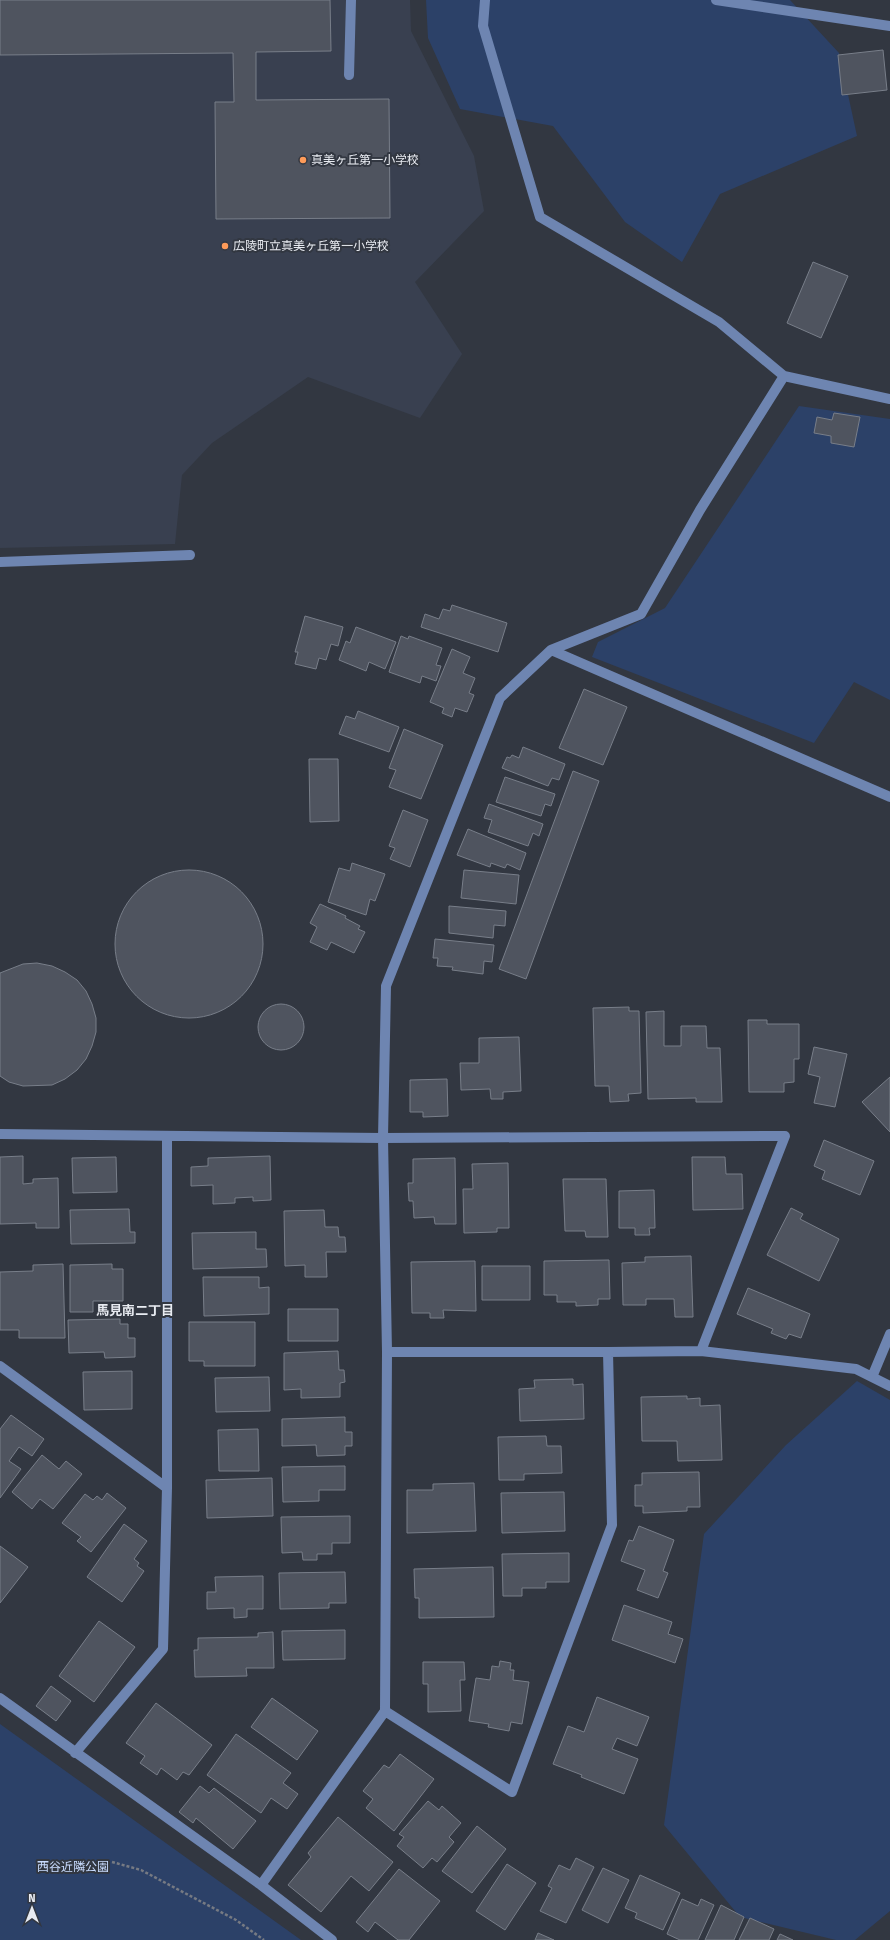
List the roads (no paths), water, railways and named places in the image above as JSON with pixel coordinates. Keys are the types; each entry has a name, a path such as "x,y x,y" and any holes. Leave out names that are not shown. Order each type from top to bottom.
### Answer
{"street":[{"path":"349,75 351,0"},
{"path":"485,0 483,26 540,217 719,322 784,376 890,399"},
{"path":"716,0 890,26"},
{"path":"261,1885 385,1711 387,1352 383,1138 386,986 500,698 551,650 641,614 700,510 784,376"},
{"path":"0,562 190,555"},
{"path":"551,650 890,797"},
{"path":"0,1134 383,1138 785,1136 701,1351"},
{"path":"75,1752 163,1649 167,1488 167,1136"},
{"path":"872,1377 890,1334"},
{"path":"387,1352 701,1351 856,1369 890,1386"},
{"path":"385,1711 512,1792 612,1525 608,1352"},
{"path":"0,1366 167,1488"},
{"path":"0,1698 261,1885 332,1940"}],"place":[{"name":"真美ヶ丘第一小学校","path":"303,160"},
{"name":"広陵町立真美ヶ丘第一小学校","path":"225,246"}],"district":[{"name":"馬見南二丁目","path":"135,1310"}],"park label":[{"name":"西谷近隣公園","path":"73,1867"}]}
